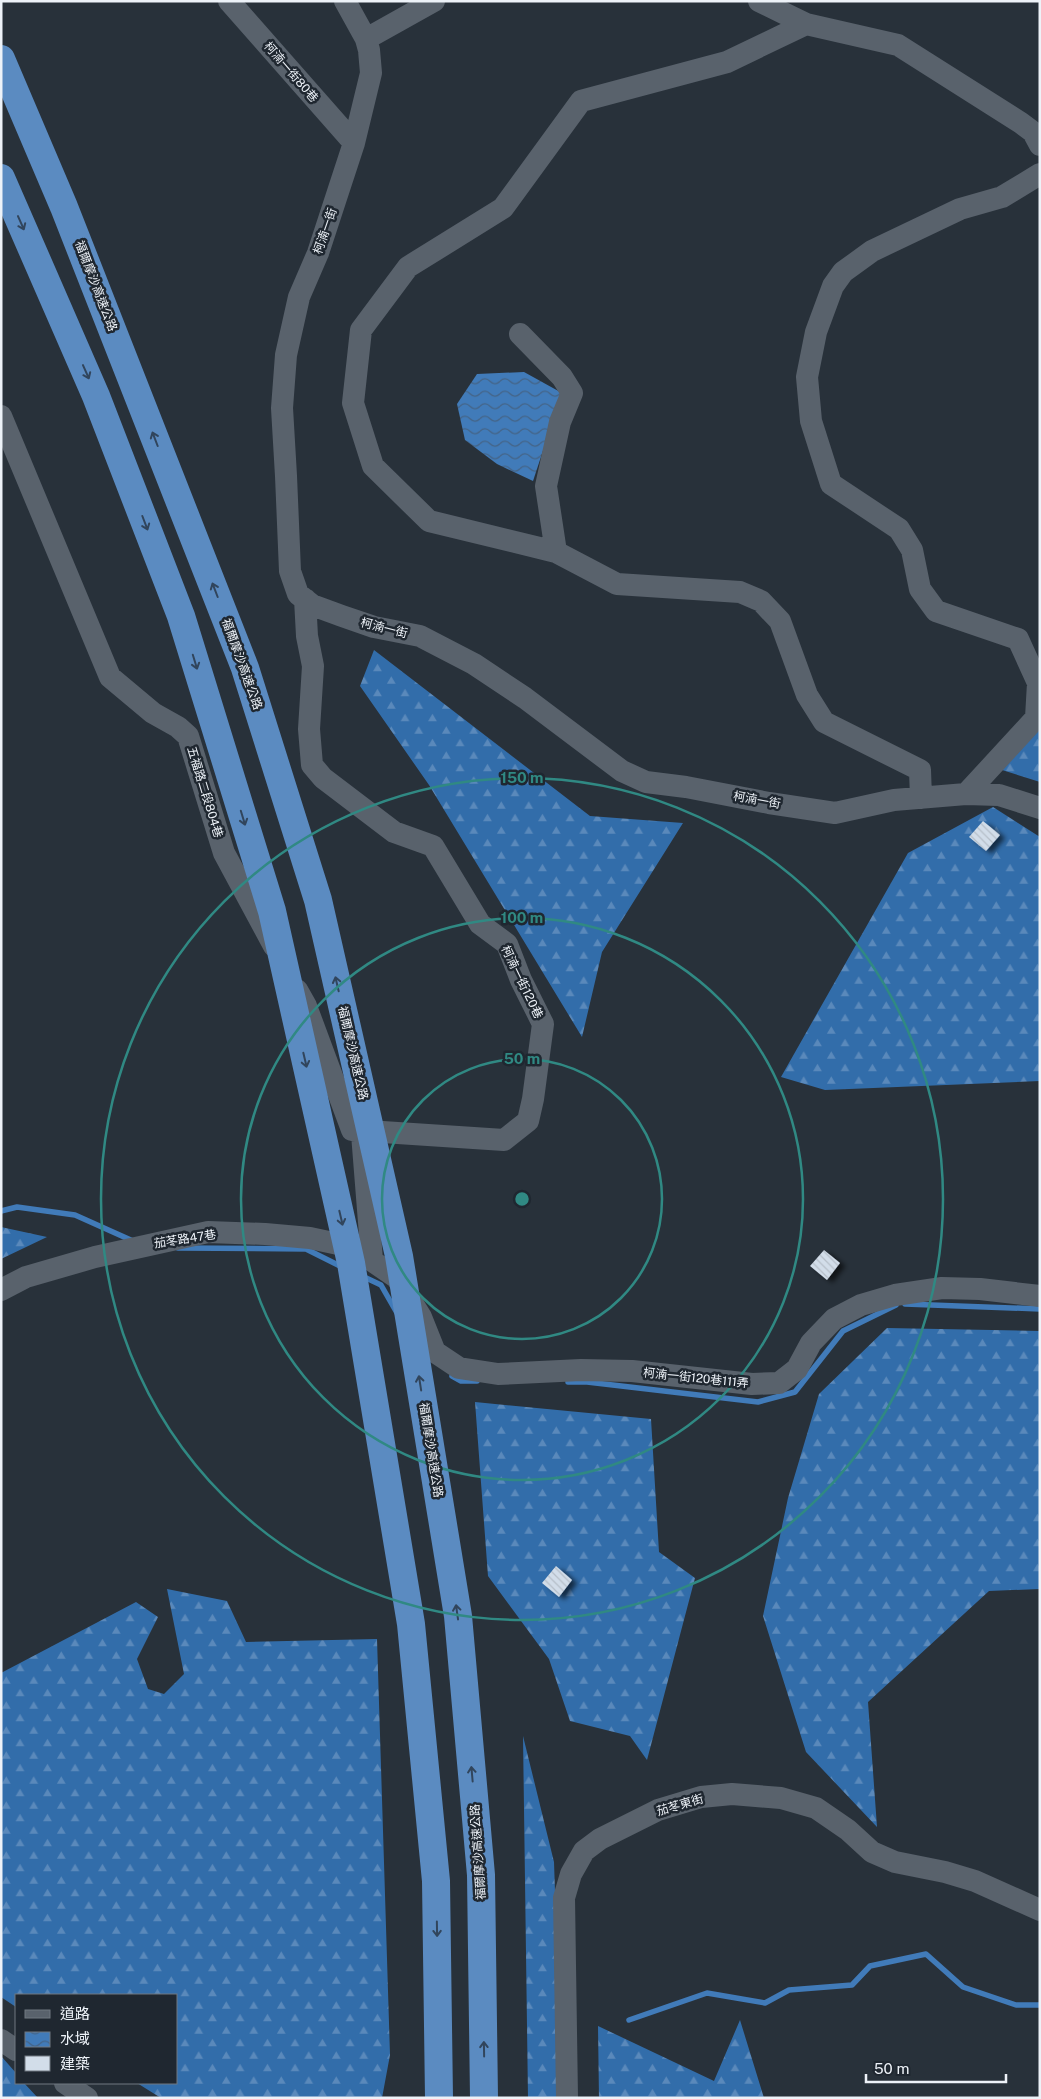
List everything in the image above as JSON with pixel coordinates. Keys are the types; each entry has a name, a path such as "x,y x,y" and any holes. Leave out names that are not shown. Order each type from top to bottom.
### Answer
{"highway":[{"path":"1,41 64,207"},
{"name":"福爾摩沙高速公路","path":"1,59 64,207 245,668 318,900 399,1256 458,1616 481,1875 484,2098"},
{"path":"1,178 96,396 181,616 272,911 352,1263 411,1624 436,1881 439,2098"}],"street":[{"name":"柯湳一街80巷","path":"229,1 354,143"},
{"name":"柯湳一街","path":"345,1 366,39 371,73 354,143 318,253 300,297 286,355 282,408 290,571 298,594 312,605 374,627 420,636 474,664 525,698 622,771 646,782 686,787 835,813 894,800 966,794 999,795 1040,808"},
{"path":"366,39 434,1"},
{"path":"759,1 806,24 898,45 1033,132 1040,145"},
{"path":"806,24 727,62 581,101 503,208 408,267 361,330 353,403 373,466 429,521 556,552 617,584 740,592 762,601 780,621 807,695 824,722 920,770 921,798"},
{"path":"966,794 1036,718 1038,683 1018,640 936,610 920,589 912,550 900,529 831,484 811,421 807,377 816,332 833,286 843,272 872,251 960,209 1002,197 1040,174"},
{"path":"520,334 562,377 572,393 560,422 546,486 556,552"},
{"name":"五福路二段804巷","path":"1,416 110,677 153,713 178,727 188,736 224,853 306,1006 352,1130 361,1131"},
{"name":"柯湳一街120巷","path":"305,599 307,636 313,666 309,729 312,765 323,778 394,832 433,846 480,924 507,944 521,980 543,1024 528,1122 504,1140 361,1131"},
{"path":"361,1131 372,1260"},
{"name":"茄苳路47巷","path":"1,1290 26,1277 95,1257 208,1232 310,1238 352,1247 372,1260"},
{"name":"柯湳一街120巷111弄","path":"372,1260 397,1278 421,1317 435,1352 459,1368 498,1374 581,1370 632,1372 752,1384 779,1383 797,1369 811,1343 834,1319 861,1305 895,1295 942,1288 980,1289 1040,1296"},
{"name":"茄苳東街","path":"567,2098 564,1898 571,1874 584,1851 600,1839 658,1810 701,1797 732,1794 781,1798 816,1808 848,1830 872,1852 895,1862 945,1872 975,1881 1040,1910"},
{"path":"1,2040 15,2049"},
{"path":"66,2084 87,2098"}],"green space":[{"path":"374,650 590,816 683,823 602,952 582,1037 429,785 360,686"},
{"path":"1040,685 1040,782 983,764 1020,743"},
{"path":"993,807 1040,837 1040,1081 825,1090 781,1077 908,853"},
{"path":"1,1227 47,1237 1,1259"},
{"path":"887,1328 1040,1331 1040,1589 989,1591 868,1702 877,1827 806,1752 763,1616 788,1498 819,1394"},
{"path":"475,1402 651,1419 659,1552 695,1578 647,1760 630,1736 570,1721 549,1659 488,1576"},
{"path":"167,1589 227,1601 246,1642 377,1639 390,2055 382,2098 161,2098 139,2084 178,2084 178,1994 15,1994 15,2006 1,1997 1,1673 136,1602 158,1617 137,1659 148,1689 164,1694 184,1674"},
{"path":"523,1736 554,1862 562,2098 528,2098"},
{"path":"740,2020 764,2098 599,2098 598,2026 714,2081"},
{"path":"1,2056 15,2072 15,2084 25,2084 38,2098 1,2098"}],"water":[{"path":"524,372 562,393 533,481 497,464 465,440 457,404 477,374"}],"building":[{"path":"983,821 1000,835 986,851 969,837"},
{"path":"824,1250 840,1263 827,1280 810,1266"},
{"path":"556,1566 572,1580 559,1597 542,1583"}],"waterway":[{"path":"1,1211 17,1207 75,1215 133,1241"},
{"path":"178,1248 306,1249 342,1267"},
{"path":"362,1276 381,1285 397,1313"},
{"path":"905,1304 1040,1309"},
{"path":"568,1382 587,1382 758,1402 795,1392 843,1331 896,1305"},
{"path":"452,1376 461,1381 477,1381"},
{"path":"629,2020 707,1993 765,2003 789,1990 852,1985 870,1966 926,1954 963,1987 1016,2005 1040,2005"}]}
